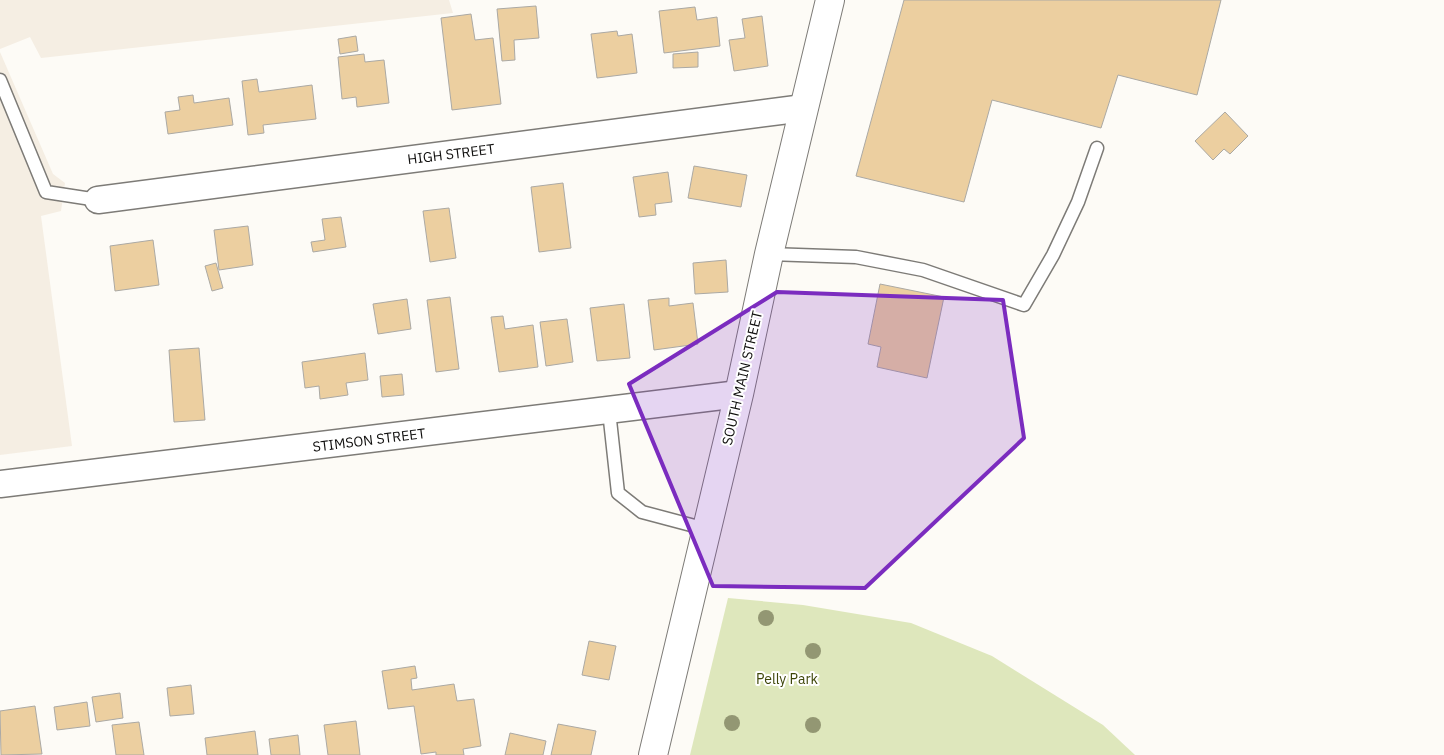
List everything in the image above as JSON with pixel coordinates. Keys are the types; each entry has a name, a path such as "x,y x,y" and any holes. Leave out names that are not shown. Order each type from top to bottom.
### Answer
{"main road":[{"name":"SOUTH MAIN STREET","path":"652,755 739,394 769,254 830,0"}],"street":[{"name":"HIGH STREET","path":"98,200 804,108"},
{"name":"STIMSON STREET","path":"0,484 739,394"}],"lane":[{"path":"0,80 46,192 98,200"},
{"path":"769,254 856,257 923,270 1024,305 1053,255 1074,211 1097,148"},
{"path":"609,411 618,493 642,512 706,529"}],"highlighted area":[{"path":"777,292 1003,300 1024,438 865,588 713,586 629,384"}],"shaded area":[{"path":"0,0 449,0 453,13 41,58 30,37 0,49"},
{"path":"0,52 53,174 65,183 61,211 41,216 72,446 0,455"}],"green space":[{"name":"Pelly Park","path":"728,598 803,605 911,623 992,656 1103,725 1135,755 690,755"}],"building":[{"path":"904,0 1221,0 1197,95 1118,75 1101,128 992,100 964,202 856,176"},
{"path":"536,6 539,38 514,40 515,60 502,61 497,9"},
{"path":"695,7 697,20 717,17 720,46 664,53 659,11"},
{"path":"471,14 475,40 493,38 501,104 452,110 441,18"},
{"path":"762,16 768,66 734,71 729,40 745,38 742,19"},
{"path":"617,31 618,36 632,34 637,73 597,78 591,34"},
{"path":"356,36 358,51 340,54 338,39"},
{"path":"698,52 698,67 673,68 673,54"},
{"path":"364,54 365,62 384,60 389,103 357,107 356,97 342,99 338,57"},
{"path":"257,79 259,92 312,85 316,119 263,125 264,133 248,135 242,81"},
{"path":"193,95 194,103 229,98 233,125 168,134 165,112 180,110 178,97"},
{"path":"1225,112 1248,136 1230,154 1224,149 1213,160 1195,141"},
{"path":"694,166 747,175 741,207 688,198"},
{"path":"668,172 672,202 655,204 656,215 639,217 633,177"},
{"path":"563,183 571,248 539,252 531,187"},
{"path":"449,208 456,258 430,262 423,211"},
{"path":"341,217 346,247 313,252 311,242 325,240 322,219"},
{"path":"248,226 253,265 219,270 214,230"},
{"path":"153,240 159,285 115,291 110,246"},
{"path":"726,260 728,292 695,294 693,263"},
{"path":"216,263 223,288 212,291 205,266"},
{"path":"880,284 944,297 927,378 877,367 881,347 868,344"},
{"path":"450,297 459,369 436,372 427,300"},
{"path":"669,298 669,306 693,303 698,344 654,350 648,300"},
{"path":"407,299 411,329 378,334 373,304"},
{"path":"624,304 630,358 597,361 590,308"},
{"path":"503,316 505,329 533,325 538,367 499,372 491,317"},
{"path":"567,319 573,362 546,366 540,322"},
{"path":"199,348 205,420 174,422 169,350"},
{"path":"365,353 368,380 346,383 348,395 320,399 319,386 305,388 302,362"},
{"path":"402,374 404,395 382,397 380,376"},
{"path":"589,641 616,646 609,680 582,675"},
{"path":"415,666 417,678 411,679 412,690 454,684 457,701 474,699 481,746 463,749 464,755 436,755 436,752 421,754 414,706 388,709 382,671"},
{"path":"191,685 194,714 170,716 167,688"},
{"path":"120,693 123,718 96,722 92,697"},
{"path":"87,702 90,726 57,730 54,707"},
{"path":"35,706 42,754 1,755 0,711"},
{"path":"356,721 360,755 328,755 324,725"},
{"path":"139,722 144,755 116,755 112,725"},
{"path":"558,724 596,731 591,755 551,755"},
{"path":"255,731 258,755 207,755 205,738"},
{"path":"510,733 546,741 543,755 505,755"},
{"path":"298,735 300,755 271,755 269,739"}]}
